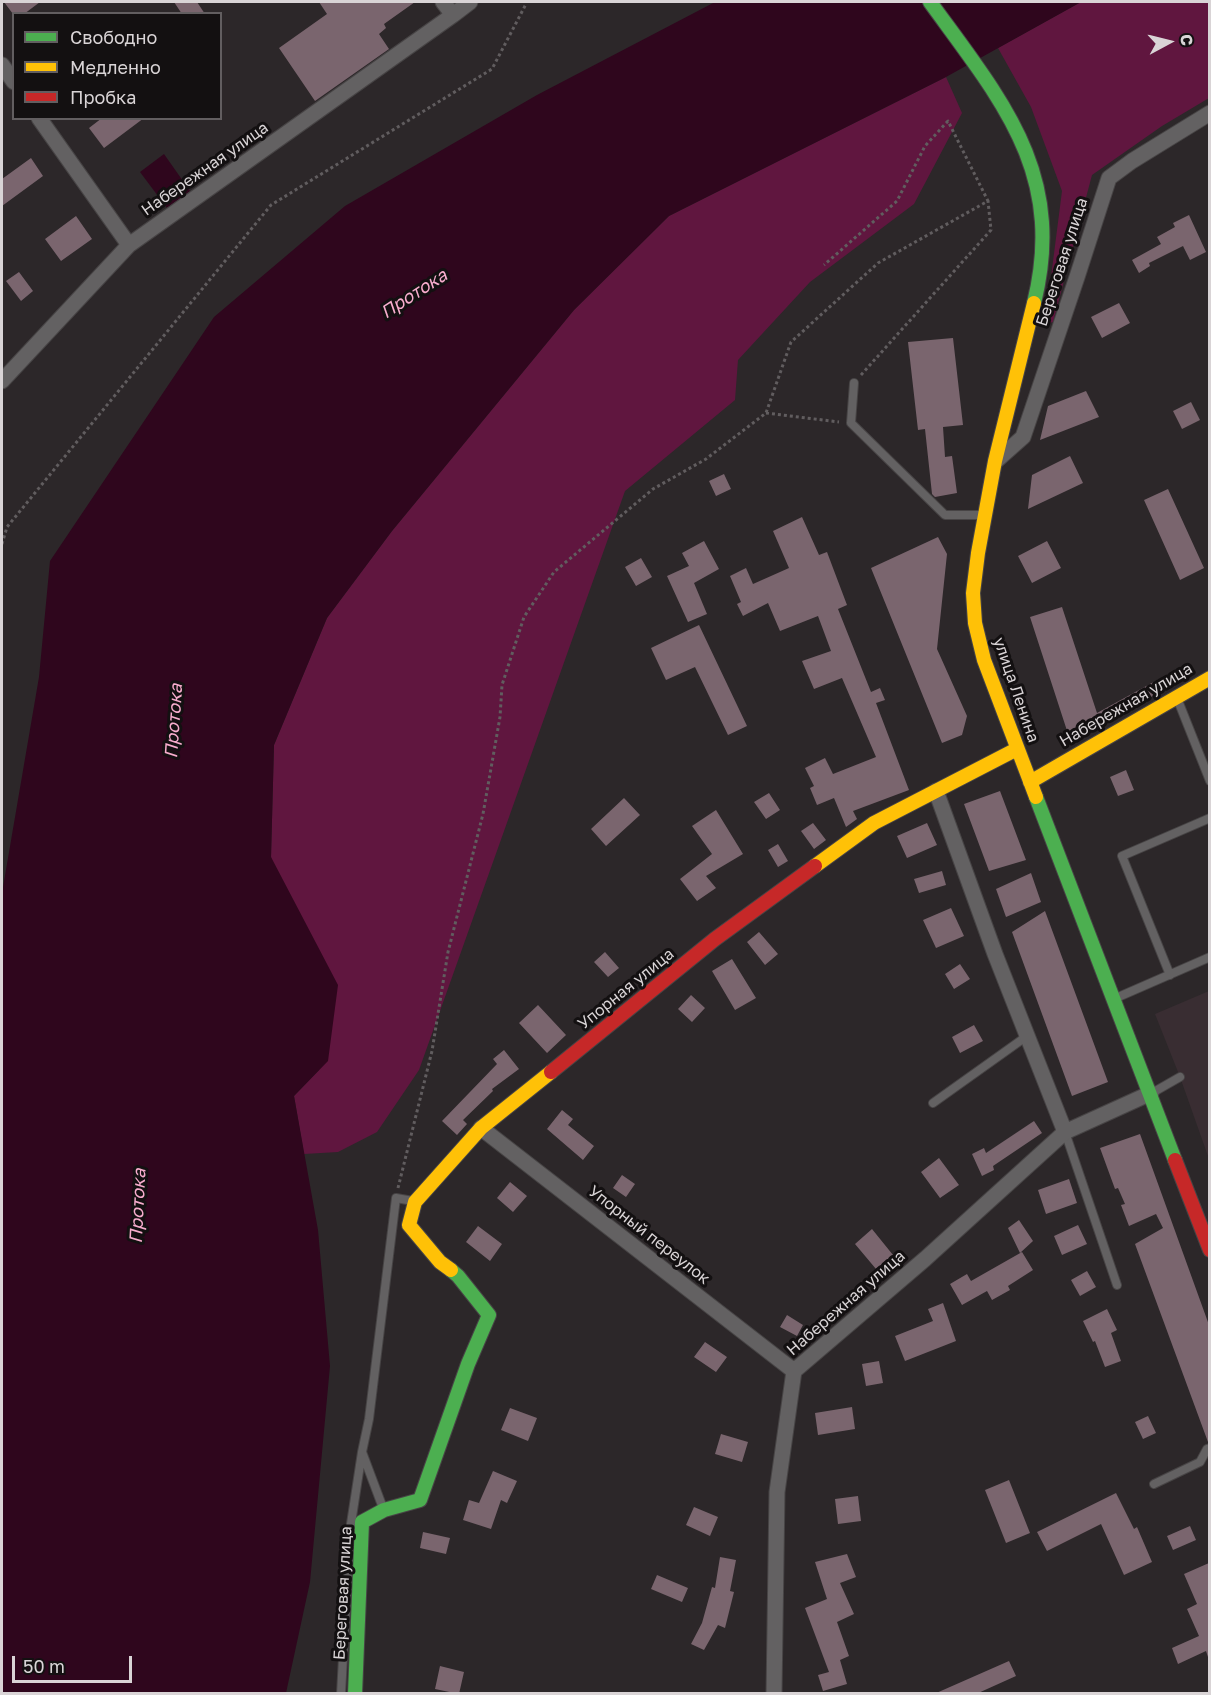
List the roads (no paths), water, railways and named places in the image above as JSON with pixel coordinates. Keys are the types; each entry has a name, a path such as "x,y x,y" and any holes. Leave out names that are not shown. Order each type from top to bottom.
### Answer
{"street":[{"path":"443,2 453,15"},
{"name":"Набережная улица","path":"2,381 129,245 470,2"},
{"name":"улица Ленина","path":"930,2 993,90 1024,145 1038,188 1042,222 1042,256 1038,286 984,515 973,593 975,623 984,660 1201,1218 1209,1250"},
{"path":"2,65 12,79"},
{"name":"Береговая улица","path":"995,461 1023,437 1109,178 1209,113"},
{"path":"40,120 129,245"},
{"name":"Набережная улица","path":"1030,782 1209,678"},
{"name":"Упорная улица","path":"415,1202 481,1128 715,939 874,823 1017,748"},
{"path":"936,791 994,954 1065,1132"},
{"name":"Набережная улица","path":"774,1694 777,1492 794,1371 925,1259 1065,1132 1151,1093"},
{"name":"Упорный переулок","path":"481,1128 794,1371"},
{"name":"Береговая улица","path":"355,1694 359,1647 362,1522 384,1509 420,1500 468,1365 489,1315 458,1276 441,1262 409,1225 415,1202"}],"lane":[{"path":"854,383 851,423 945,515 984,515"},
{"path":"1177,696 1209,781"},
{"path":"1170,975 1122,856 1209,818"},
{"path":"1115,999 1209,957"},
{"path":"933,1103 1027,1036"},
{"path":"1151,1093 1180,1077"},
{"path":"1065,1132 1117,1285"},
{"path":"341,1694 350,1530 369,1419 396,1198 415,1202"},
{"path":"1154,1484 1200,1462 1209,1448"},
{"path":"362,1452 384,1509"}],"water":[{"name":"Протока","path":"715,2 1081,2 946,77 669,216 574,310 392,531 327,618 274,745 271,857 338,985 328,1061 294,1096 318,1230 330,1366 310,1582 286,1693 2,1694 2,893 39,677 50,561 214,317 345,206 537,95"},
{"path":"164,154 190,191 167,208 140,172"}]}
